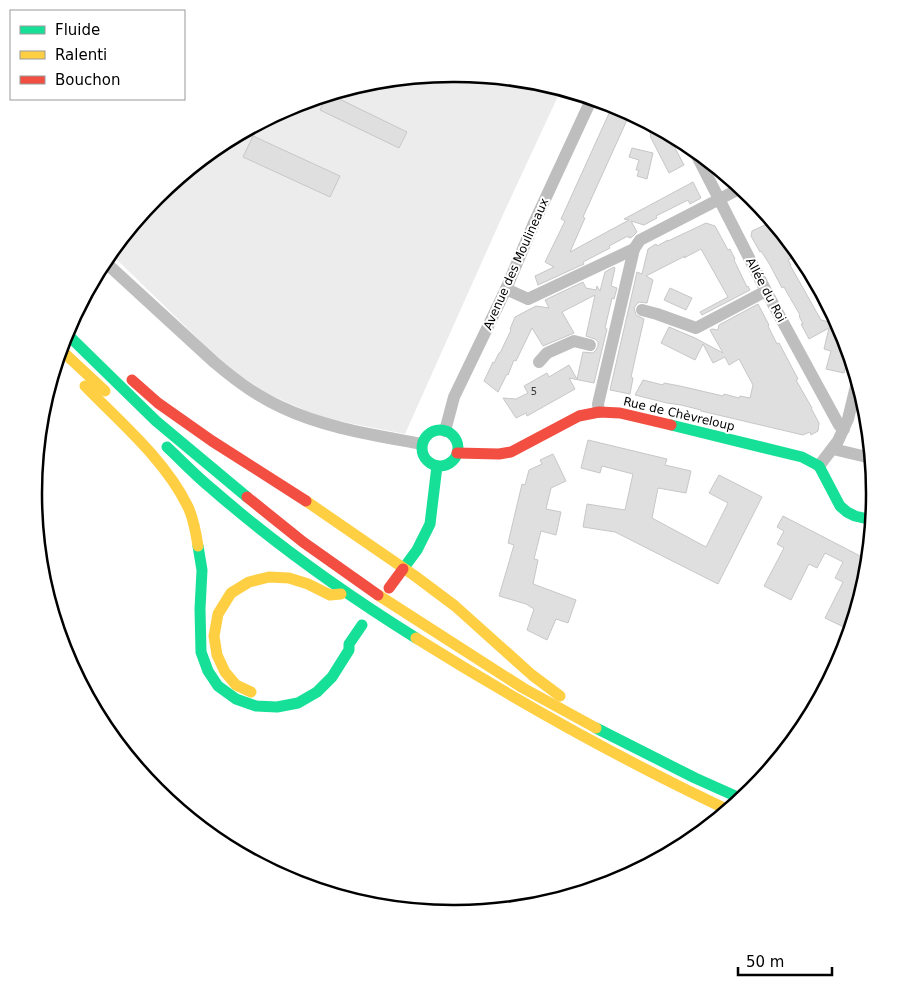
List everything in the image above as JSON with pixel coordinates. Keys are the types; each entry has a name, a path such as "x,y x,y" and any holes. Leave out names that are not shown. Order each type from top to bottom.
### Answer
{"main road":[{"path":"73,340 156,422 233,486 303,542 386,600 523,688 695,778 734,795"},
{"path":"66,355 110,396"},
{"path":"64,362 74,375 153,455 172,480 188,506 202,570 200,609 201,652 208,672 218,686 236,699 256,706 277,707 298,703 317,692 332,676 349,650 349,644 362,625"},
{"path":"98,366 122,372 158,403 212,441 303,499 415,576 455,606 532,675 612,736"},
{"name":"Rue de Chèvreloup","path":"457,453 499,454 511,452 579,416 599,412 620,413 802,458 819,466"},
{"path":"433,431 445,431 454,437 457,442 457,453 448,464 438,466 427,461 423,456 422,444 428,434 433,431"},
{"path":"160,441 224,500 293,554 387,620 517,700 611,752 721,807"},
{"path":"389,588 417,550 430,524 438,466"},
{"path":"819,466 840,506 846,512 865,518"},
{"path":"348,593 330,595 308,584 289,578 270,577 249,582 231,593 218,614 214,636 217,655 225,672 236,685 256,694 276,696 296,692 314,681 343,646 349,644"}],"street":[{"name":"Avenue des Moulineaux","path":"445,431 454,397 506,289 534,223 589,105"},
{"name":"Allée du Roi","path":"702,165 766,291 839,425 844,429"},
{"path":"506,289 528,299 634,249 640,240 734,192"},
{"path":"599,412 600,348 632,308 634,249"},
{"path":"111,267 225,372 265,399 296,414 338,428 422,444"},
{"path":"632,308 657,314 696,328 766,291"},
{"path":"540,362 547,353 574,341 600,348"},
{"path":"819,466 833,449 844,429 854,396"},
{"path":"833,449 864,456"}],"shaded area":[{"path":"454,82 508,86 558,95 405,434 323,418 268,394 225,365 116,259 145,222 203,167 225,151 272,124 322,104 374,90 427,83"}],"building":[{"path":"339,99 407,132 399,148 320,110 323,104"},
{"path":"609,112 627,120 583,217 585,218 570,252 629,220 624,219 693,182 701,198 690,204 688,200 656,216 657,218 644,225 631,221 637,232 632,237 629,238 628,236 583,262 584,264 538,285 535,276 554,267 545,262 565,221 561,219"},
{"path":"649,131 670,143 672,147 674,146 684,165 669,173"},
{"path":"253,136 340,176 330,197 243,157"},
{"path":"632,148 653,153 647,179 637,176 639,170 636,170 639,160 629,157"},
{"path":"706,223 715,226 728,250 730,249 750,290 702,315 700,312 728,297 701,249 646,276 653,280 647,303 639,302 634,308 636,315 644,319 631,377 633,378 630,394 610,390 637,272 642,274 648,249"},
{"path":"765,225 791,258 788,260 790,265 821,320 828,322 844,361 846,367 844,373 826,369 831,351 824,349 829,328 809,339 801,324 803,324 800,315 784,287 782,288 770,265 760,252 751,236 752,231"},
{"path":"614,267 611,286 617,288 614,299 612,298 605,328 607,329 594,383 569,378 575,389 527,416 526,413 516,418 503,398 516,399 528,393 524,386 547,373 549,377 569,365 577,379 583,352 593,353 596,350 598,342 586,336 595,295 562,312 574,333 543,346 532,328 498,392 484,381 493,362 500,353 515,317 536,306 549,308 545,300 583,282 586,288 596,290 597,286 600,291 605,272"},
{"path":"670,288 692,298 686,310 664,300"},
{"path":"758,304 777,344 779,343 798,379 796,380 812,408 819,423 818,431 811,435 810,432 803,435 635,395 643,380 723,396 724,394 739,398 740,396 750,398 753,385 739,359 729,365 725,357 713,363 703,344 695,360 661,343 669,327 723,353 710,330 718,330 719,325"},
{"path":"588,440 667,459 665,465 691,471 686,493 658,488 652,518 706,547 728,503 709,493 719,475 762,497 718,584 615,532 583,527 587,504 625,510 633,474 602,466 600,473 581,468"},
{"path":"553,454 566,481 551,488 546,509 561,512 556,535 541,531 534,559 538,560 533,584 576,600 568,623 556,619 547,640 527,630 534,609 526,604 499,596 514,545 508,543 522,484 525,485 529,470 542,464 540,460"},
{"path":"783,516 861,556 858,574 844,627 825,618 843,582 835,578 843,562 825,553 817,568 809,564 791,600 764,586 784,548 777,544 784,531 777,527"}],"traffic: fast":[{"path":"73,339 156,421 247,497"},
{"path":"671,425 802,457 819,466 840,506 855,516 865,518"},
{"path":"440,430 447,431 453,435 457,441 458,448 457,455 453,461 447,465 440,466 433,465 427,461 423,455 422,448 423,441 427,435 433,431 440,430"},
{"path":"167,447 206,484 285,548 336,586 416,638"},
{"path":"403,569 417,550 430,524 437,466"},
{"path":"198,546 202,570 200,609 201,652 208,671 218,686 236,699 256,706 277,707 298,703 317,692 332,677 349,650 349,644 362,625"},
{"path":"596,728 733,795"}],"traffic: slow":[{"path":"66,355 105,391"},
{"path":"85,386 141,442 167,472 189,509 198,546"},
{"path":"306,501 455,606 532,675 560,696"},
{"path":"251,692 236,685 225,672 217,655 214,636 218,614 231,593 249,582 269,577 289,578 308,584 330,595 341,594"},
{"path":"378,595 523,688 596,728"},
{"path":"416,638 569,728 721,807"}],"traffic: jam":[{"path":"132,380 158,403 212,441 306,501"},
{"path":"457,453 499,454 511,452 579,416 599,412 620,413 671,425"},
{"path":"247,497 303,542 378,595"},
{"path":"389,588 403,569"}]}
